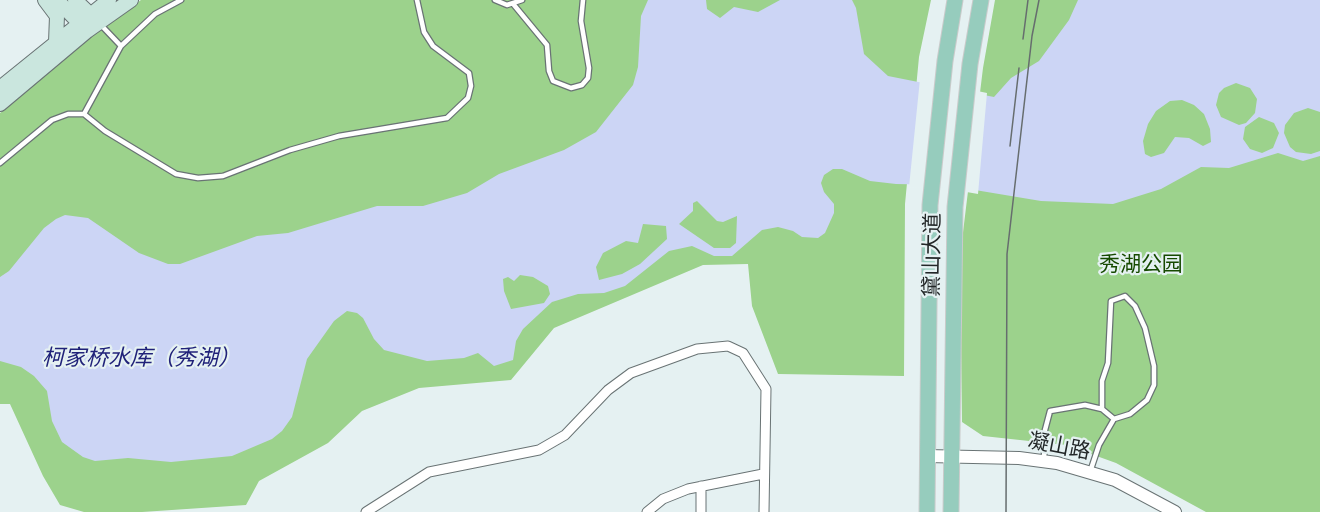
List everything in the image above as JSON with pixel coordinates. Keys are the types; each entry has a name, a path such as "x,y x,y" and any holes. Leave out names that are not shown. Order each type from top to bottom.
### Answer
{"main road":[{"path":"45,0 57,16 56,42"},
{"path":"57,0 89,23"},
{"path":"75,0 89,23"},
{"path":"0,104 89,23 109,0"},
{"path":"0,88 56,42 131,0"},
{"name":"黛山大道","path":"927,512 930,205 945,61 955,0"},
{"name":"黛山大道","path":"951,512 955,207 970,64 981,0"}],"street":[{"path":"366,512 429,472 539,450 565,435 608,390 631,374 697,349 728,346 743,353 766,389 764,512"},
{"name":"凝山路","path":"927,456 1043,461 1090,472 1139,491 1175,512"},
{"path":"647,512 663,499 701,486 763,474"},
{"path":"701,486 701,512"}],"lane":[{"path":"84,114 122,46 155,14 181,0"},
{"path":"0,164 51,120 68,114 84,114 105,131 176,174 198,178 223,176 290,150 339,136 447,118 468,98 471,86 469,73 433,46 424,32 417,0"},
{"path":"495,0 500,4 514,5 522,0"},
{"path":"514,5 547,45 549,71 553,81 571,88 582,85 588,78 581,21 583,0"},
{"path":"89,23 122,46"},
{"path":"1090,472 1099,445 1114,419 1130,414 1146,400 1154,385 1154,366 1145,328 1135,306 1125,296 1111,301 1108,363 1101,395 1102,409"},
{"path":"1043,461 1045,430 1050,411 1085,405 1102,409 1114,419"}],"green space":[{"path":"141,0 931,0 919,57 905,204 904,376 778,374 752,306 748,264 703,265 554,328 511,380 419,388 362,411 328,443 259,481 246,505 142,512 84,512 60,505 43,476 10,404 0,404 0,113 91,37"},
{"name":"秀湖公园","path":"995,0 1320,0 1320,512 1206,512 1116,463 1066,445 983,436 962,422 960,257 983,68"}],"water":[{"name":"柯家桥水库（秀湖）","path":"648,0 706,0 707,9 720,18 734,7 758,12 780,0 852,0 856,8 864,54 888,76 994,97 1011,78 1039,61 1069,20 1078,0 1320,0 1320,112 1308,108 1294,113 1285,125 1284,133 1290,147 1296,152 1311,154 1320,151 1320,156 1303,161 1278,153 1229,168 1201,167 1161,189 1113,204 1041,201 945,185 870,181 842,169 833,169 824,175 821,183 824,192 834,204 834,213 825,233 818,238 802,237 793,231 778,227 762,230 732,256 714,256 692,246 669,251 625,286 604,293 578,294 552,302 523,329 516,341 513,360 494,366 478,353 464,358 427,361 384,350 374,339 363,318 357,313 347,311 334,321 307,359 292,417 282,431 272,439 232,456 171,462 128,458 95,461 83,457 62,442 52,421 47,391 34,376 21,367 0,361 0,277 9,271 44,228 56,219 65,215 88,218 139,253 168,264 180,264 257,236 288,233 377,206 423,206 467,193 499,174 564,150 596,132 633,85 638,67 641,16","holes":["1236,83 1250,88 1257,99 1255,113 1246,123 1239,125 1221,117 1216,105 1219,93","1182,100 1194,105 1204,114 1210,129 1211,142 1203,146 1189,138 1175,137 1164,153 1151,157 1145,154 1143,141 1148,124 1156,111 1170,101","1259,117 1274,123 1279,133 1273,148 1262,153 1250,149 1243,139 1245,127","697,201 717,221 723,222 737,216 736,243 730,248 714,248 679,224 693,211 693,203","643,224 666,226 667,239 640,264 622,274 599,280 596,267 603,253 626,241 638,243","520,275 533,277 548,286 550,294 544,303 511,309 504,291 503,279 508,277 514,281"]}],"pier":[{"path":"920,79 987,93 978,194 944,188 909,187"}],"tram line":[{"path":"1023,39 1028,0"},
{"path":"1006,512 1007,254 1032,36 1039,0"},
{"path":"1010,146 1019,68"}]}
